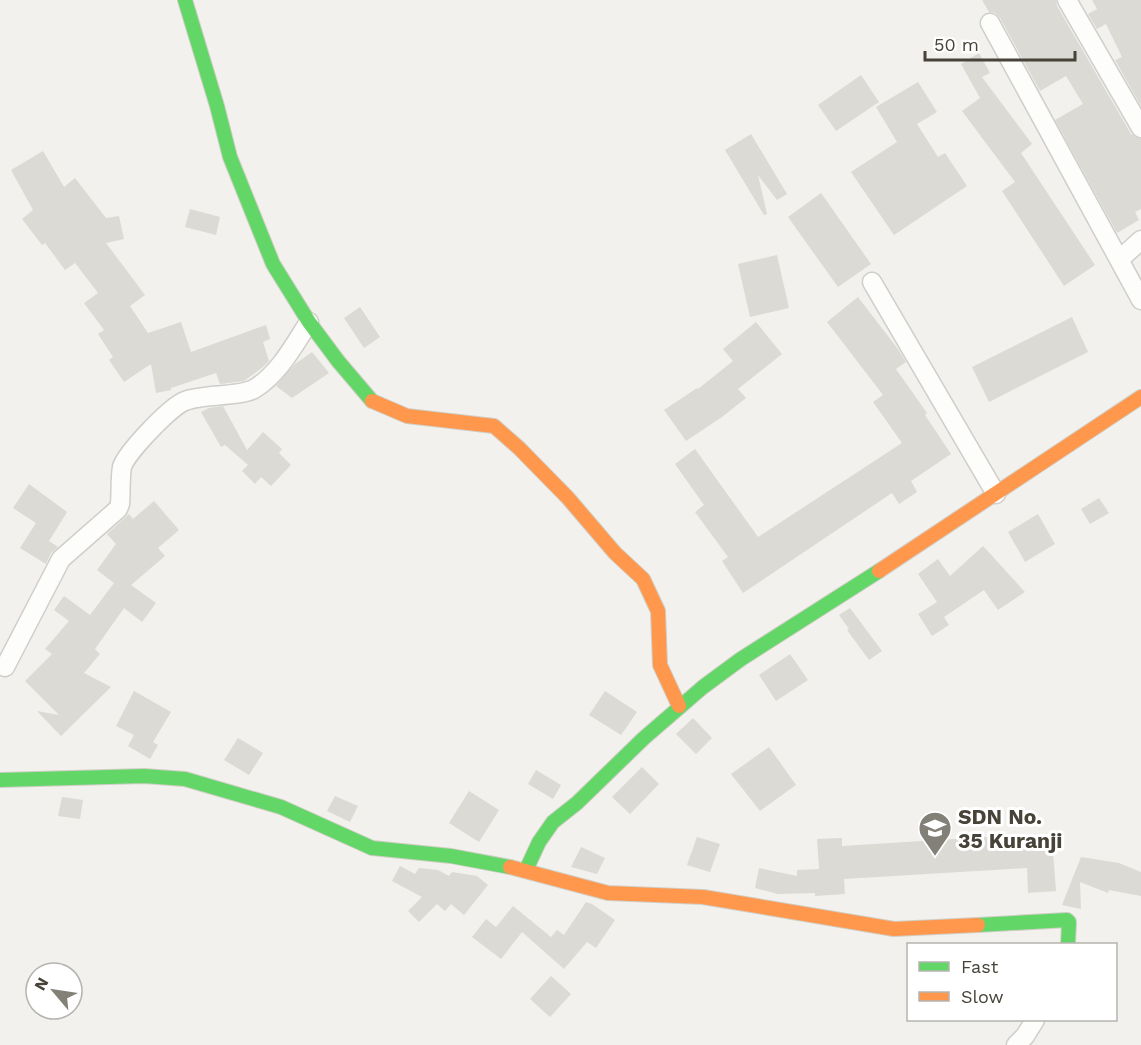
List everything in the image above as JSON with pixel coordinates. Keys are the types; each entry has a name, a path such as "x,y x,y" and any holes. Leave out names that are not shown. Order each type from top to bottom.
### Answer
{"street":[{"path":"185,0 230,158 273,264 309,322 373,402 407,416 494,426 568,498 615,553 643,579 658,611 660,666 680,706"},
{"path":"1067,0 1141,128"},
{"path":"990,23 1141,300"},
{"path":"1120,259 1141,240"},
{"path":"872,282 996,494"},
{"path":"5,667 61,559 118,509 122,467 139,444 165,415 185,401 252,390 286,358 309,322"},
{"path":"526,870 539,842 553,822 577,803 680,706 741,659 1141,398"},
{"path":"0,780 144,776 185,780 281,807 372,848 451,856 526,870 608,893 703,897 894,929 1067,920 1069,922 1068,943"},
{"path":"1016,1045 1034,1021"}],"building":[{"path":"982,0 1056,0 1057,6 1131,134 1141,139 1141,209 1135,212 1139,220 1117,233 1055,120 1083,104 1066,76 1040,91 1000,18 995,13 989,12"},
{"path":"1092,0 1141,0 1141,106 1115,60 1122,57 1106,24 1097,29 1088,14 1097,9"},
{"path":"979,53 990,73 982,77 1032,144 1021,153 1095,265 1064,286 1002,191 1015,182 962,111 980,98 961,64"},
{"path":"861,75 879,102 836,131 818,105"},
{"path":"918,82 937,112 917,124 938,157 945,153 967,186 894,235 851,172 897,142 876,107"},
{"path":"751,134 787,194 777,200 758,175 767,214 764,215 725,150"},
{"path":"43,151 64,187 75,178 106,218 119,216 124,239 106,243 145,295 130,306 148,333 181,322 191,352 266,325 270,339 263,342 269,361 244,381 220,384 216,373 171,388 171,390 156,393 151,364 124,382 109,360 113,357 98,334 104,330 84,303 98,293 75,263 65,270 45,243 42,245 22,219 33,210 11,170"},
{"path":"821,193 871,264 838,287 788,217"},
{"path":"190,209 220,217 216,235 185,227"},
{"path":"777,255 789,308 750,317 738,264"},
{"path":"858,297 906,362 896,369 927,413 925,415 951,454 911,481 917,492 899,504 892,493 743,593 722,561 728,557 695,512 704,505 675,464 695,449 758,537 902,443 873,402 883,395 827,322"},
{"path":"360,307 380,337 364,348 344,318"},
{"path":"1072,317 1088,352 989,402 972,367"},
{"path":"756,322 782,354 738,389 746,398 686,441 664,410 698,389 733,361 723,349"},
{"path":"312,352 329,373 292,398 276,386 295,364"},
{"path":"223,406 247,450 263,432 282,449 279,453 291,465 271,486 261,477 255,484 242,471 248,465 225,445 221,447 201,412"},
{"path":"29,484 67,512 49,541 58,547 51,553 46,564 20,548 36,523 13,508"},
{"path":"1099,498 1109,513 1090,524 1081,509"},
{"path":"154,501 179,530 158,548 165,556 131,585 156,603 142,622 124,608 95,649 100,654 84,673 111,687 61,736 37,711 59,715 25,681 52,654 45,649 69,621 54,610 64,596 90,615 114,583 97,570 116,544 107,534 129,514 133,519"},
{"path":"1038,514 1055,544 1025,562 1008,532"},
{"path":"983,546 1025,592 998,610 984,590 944,617 949,625 932,636 918,614 937,602 918,574 938,559 950,576"},
{"path":"850,608 882,651 869,660 839,615"},
{"path":"790,654 808,680 776,701 759,675"},
{"path":"134,691 171,712 153,742 158,745 150,759 128,746 134,735 116,726"},
{"path":"605,691 637,712 621,735 589,715"},
{"path":"693,718 712,738 696,754 676,734"},
{"path":"238,738 263,753 249,775 224,760"},
{"path":"769,747 796,785 760,811 731,774"},
{"path":"642,767 659,784 630,814 612,797"},
{"path":"536,770 561,785 553,799 528,784"},
{"path":"469,791 499,810 479,842 449,823"},
{"path":"335,796 358,806 350,822 327,811"},
{"path":"62,797 83,800 80,819 58,816"},
{"path":"1019,835 1020,847 1053,852 1056,891 1028,893 1027,868 844,879 845,894 815,896 815,893 778,894 755,888 759,868 797,876 797,870 819,869 817,839 842,838 842,846"},
{"path":"697,837 720,844 710,872 687,865"},
{"path":"581,847 605,858 597,874 571,867"},
{"path":"1081,857 1119,863 1141,872 1141,896 1109,890 1108,893 1080,882 1081,909 1062,905"},
{"path":"400,866 415,874 419,868 438,870 449,876 452,872 477,876 488,885 464,915 451,904 445,911 437,904 419,922 408,911 422,897 392,881"},
{"path":"586,902 615,920 596,948 587,942 564,969 522,932 501,959 472,937 486,919 496,927 513,906 551,937 557,930 564,935"},
{"path":"551,976 571,994 550,1017 530,999"}],"traffic: fast":[{"path":"185,0 230,157 273,264 309,322 372,401"},
{"path":"526,870 539,842 553,822 577,803 644,738 703,687 741,659 879,571"},
{"path":"0,780 144,776 185,779 281,807 372,848 451,856 510,867"},
{"path":"978,925 1067,920 1069,922 1068,943"}],"traffic: slow":[{"path":"879,571 1141,397"},
{"path":"372,401 407,416 494,426 519,448 568,498 615,553 643,579 658,611 660,665 679,706"},
{"path":"510,867 608,893 703,897 894,929 978,925"}],"place":[{"name":"SDN No. 35 Kuranji","path":"935,857"}]}
